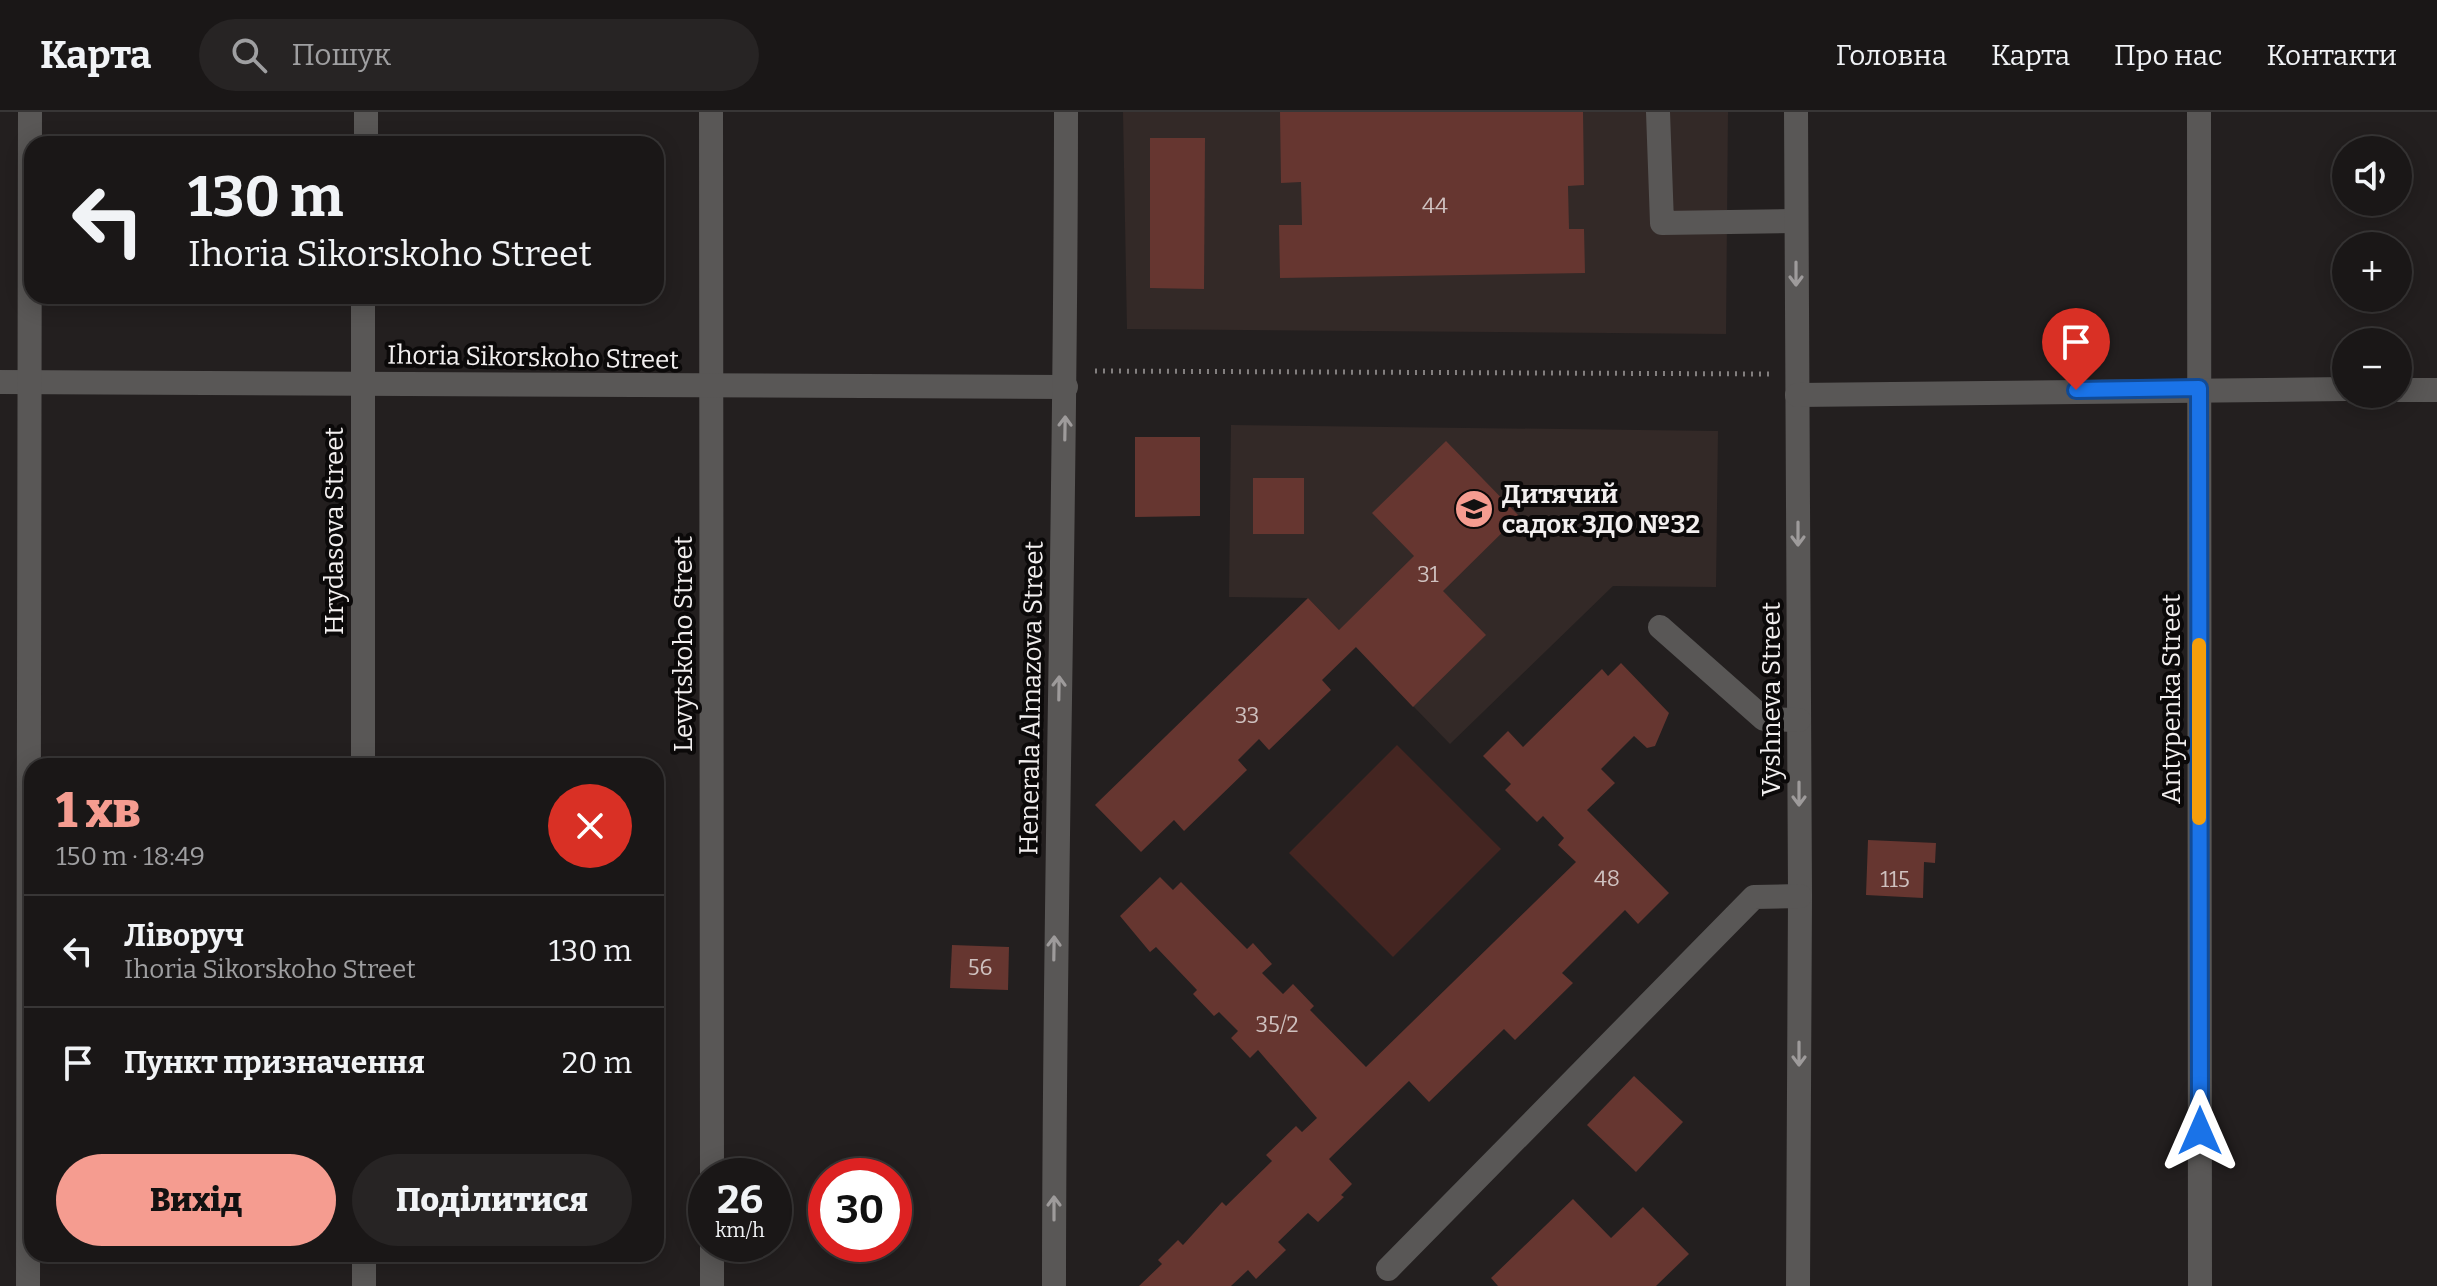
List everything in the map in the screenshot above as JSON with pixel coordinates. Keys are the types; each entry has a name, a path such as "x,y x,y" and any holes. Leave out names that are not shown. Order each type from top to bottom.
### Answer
{"street":[{"path":"30,112 30,136"},
{"path":"366,112 366,136"},
{"name":"Levytskoho Street","path":"711,112 712,1158"},
{"name":"Henerala Almazova Street","path":"1054,1286 1054,947 1066,379 1066,112"},
{"path":"1658,112 1662,223 1796,221"},
{"name":"Vyshneva Street","path":"1796,112 1800,896 1798,1286"},
{"name":"Antypenka Street","path":"2199,112 2200,1286"},
{"path":"30,758 31,304"},
{"name":"Hrydasova Street","path":"363,304 363,758"},
{"name":"Ihoria Sikorskoho Street","path":"0,382 710,387 1066,379"},
{"path":"1797,385 2332,389"},
{"path":"2412,390 2437,390"},
{"path":"1660,627 1764,719 1799,720"},
{"path":"1388,1269 1754,897 1800,896"},
{"path":"28,1262 28,1286"},
{"path":"364,1262 364,1286"},
{"path":"712,1262 712,1286"}],"path":[{"path":"1066,379 1797,385"}],"shaded area":[{"path":"1123,112 1728,112 1726,334 1127,329"},
{"name":"Дитячий садок ЗДО №32","path":"1231,425 1718,431 1716,587 1613,586 1450,744 1308,598 1229,597"},
{"path":"1397,745 1501,849 1393,957 1289,853"}],"building":[{"path":"1280,112 1583,112 1584,185 1568,186 1569,229 1584,229 1585,273 1280,278 1279,225 1302,225 1301,182 1281,183"},
{"path":"1150,138 1205,138 1204,289 1150,288"},
{"path":"1135,437 1200,437 1200,516 1135,517"},
{"path":"1446,441 1519,516 1443,591 1486,635 1413,707 1356,647 1322,680 1331,690 1269,750 1259,739 1238,760 1247,770 1184,831 1174,820 1141,852 1095,805 1308,598 1339,630 1414,556 1372,513"},
{"path":"1253,478 1304,478 1304,534 1253,534"},
{"path":"1621,663 1669,713 1655,746 1647,748 1634,736 1601,769 1615,783 1587,810 1669,893 1638,924 1625,910 1562,973 1573,983 1515,1040 1504,1029 1429,1102 1409,1081 1329,1159 1352,1184 1341,1195 1344,1197 1318,1222 1308,1213 1278,1242 1286,1250 1256,1279 1248,1270 1231,1286 1139,1286 1162,1264 1158,1260 1178,1240 1183,1245 1222,1202 1226,1206 1272,1161 1266,1155 1296,1126 1302,1132 1317,1118 1258,1050 1250,1058 1231,1038 1238,1031 1219,1012 1214,1016 1193,994 1197,990 1156,947 1150,952 1120,916 1160,877 1173,890 1181,882 1247,949 1253,943 1272,964 1262,973 1283,994 1293,984 1314,1006 1310,1010 1366,1067 1576,862 1558,845 1564,838 1543,816 1537,822 1505,790 1511,784 1483,756 1508,731 1523,747 1602,669 1608,676"},
{"path":"1868,840 1936,843 1935,863 1924,862 1923,898 1866,895"},
{"path":"952,945 1009,947 1008,990 950,988"},
{"path":"1634,1076 1683,1122 1636,1172 1587,1125"},
{"path":"1573,1199 1611,1238 1643,1207 1689,1254 1656,1286 1498,1286 1491,1278"}],"slow traffic":[{"path":"2199,645 2199,818"}],"place":[{"name":"Дитячий садок ЗДО №32","path":"1474,509"}],"route":[{"path":"2076,390 2199,388 2200,1131"}]}
